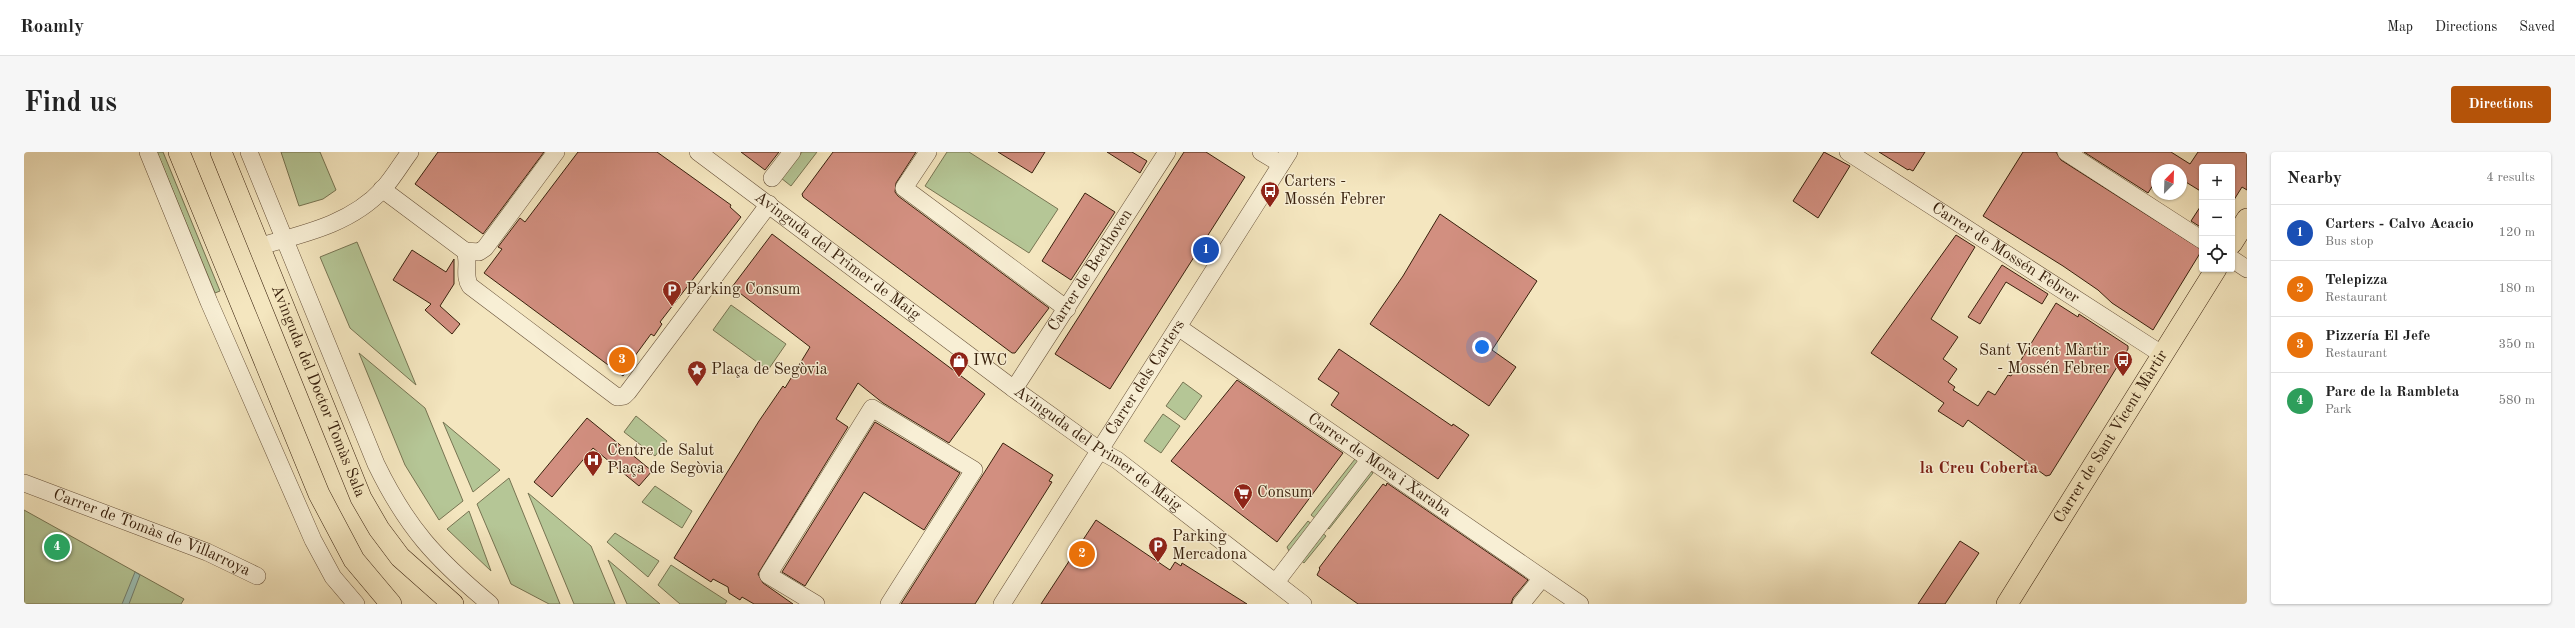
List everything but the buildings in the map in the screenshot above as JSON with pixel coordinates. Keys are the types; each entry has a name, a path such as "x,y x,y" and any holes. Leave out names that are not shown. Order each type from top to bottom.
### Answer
{"main road":[{"path":"178,152 319,494 354,560 391,604"},
{"name":"Avinguda del Doctor Tomàs Sala","path":"221,152 339,446 370,513 404,562 453,604"},
{"path":"2235,238 2247,219"},
{"name":"Carrer de Sant Vicent Màrtir","path":"2007,604 2214,272"}],"street":[{"path":"148,152 209,302 312,540 335,580 356,604"},
{"path":"249,152 376,464 389,490 421,540 453,574 490,604"},
{"path":"260,246 338,221 352,214 382,189 410,152"},
{"path":"382,189 465,251 479,252 485,248 556,152"},
{"name":"Avinguda del Primer de Maig","path":"698,152 1014,389 1099,450 1117,460 1303,604"},
{"path":"772,178 792,152"},
{"path":"928,152 904,188 1067,309"},
{"name":"Carrer de Beethoven","path":"1014,389 1167,152"},
{"path":"1261,152 1285,158"},
{"name":"Carrer de Mossén Febrer","path":"1848,152 2163,354"},
{"path":"2066,152 2199,238"},
{"name":"Carrer dels Carters","path":"1002,604 1285,158"},
{"path":"465,251 468,263 467,280 470,286 610,392 617,397 624,396 769,204"},
{"path":"2235,261 2247,269"},
{"name":"Carrer de Mora i Xaraba","path":"1178,327 1580,604"},
{"path":"816,604 768,574 872,408 974,470 889,604"},
{"path":"1276,582 1370,459"},
{"name":"Carrer de Tomàs de Villarroya","path":"24,483 207,552 257,576"},
{"path":"1521,604 1542,578"}],"green space":[{"path":"157,152 163,152 220,291 215,293"},
{"path":"281,152 320,152 336,190 323,199 299,206"},
{"path":"802,152 817,152 791,186 781,178"},
{"path":"947,152 969,152 1058,209 1029,253 925,186"},
{"path":"357,242 416,385 350,328 320,257"},
{"path":"731,305 786,344 768,370 713,330"},
{"path":"359,353 425,408 463,501 439,520 405,465"},
{"path":"1183,382 1202,396 1185,420 1166,406"},
{"path":"1163,414 1180,426 1161,453 1144,441"},
{"path":"636,416 667,441 655,456 624,432"},
{"path":"443,422 500,470 473,492"},
{"path":"1355,459 1373,473 1329,529 1311,515"},
{"path":"509,478 560,604 549,604 511,584 477,504"},
{"path":"655,486 692,511 682,528 642,502"},
{"path":"528,493 591,546 615,604 574,604"},
{"path":"24,510 184,599 181,604 24,604"},
{"path":"469,511 491,571 447,529"},
{"path":"1308,521 1326,536 1304,563 1289,551 1287,547"},
{"path":"615,533 659,561 648,577 607,542"},
{"path":"608,560 660,604 627,604"},
{"path":"671,565 727,601 725,604 680,604 658,585"}],"water":[{"path":"135,572 140,575 129,604 122,604"}],"place":[{"name":"Carters - Mossén Febrer","path":"1270,208"},
{"name":"Carters - Calvo Acacio","path":"1206,250"},
{"name":"Parking Consum","path":"672,307"},
{"name":"Pizzería El Jefe","path":"622,360"},
{"name":"Sant Vicent Màrtir - Mossén Febrer","path":"2123,377"},
{"name":"IWC","path":"959,378"},
{"name":"Plaça de Segòvia","path":"697,387"},
{"name":"Centre de Salut Plaça de Segòvia","path":"593,477"},
{"name":"Consum","path":"1243,510"},
{"name":"Parc de la Rambleta","path":"57,547"},
{"name":"Telepizza","path":"1082,554"},
{"name":"Parking Mercadona","path":"1158,563"}],"district":[{"name":"la Creu Coberta","path":"1979,468"}]}
